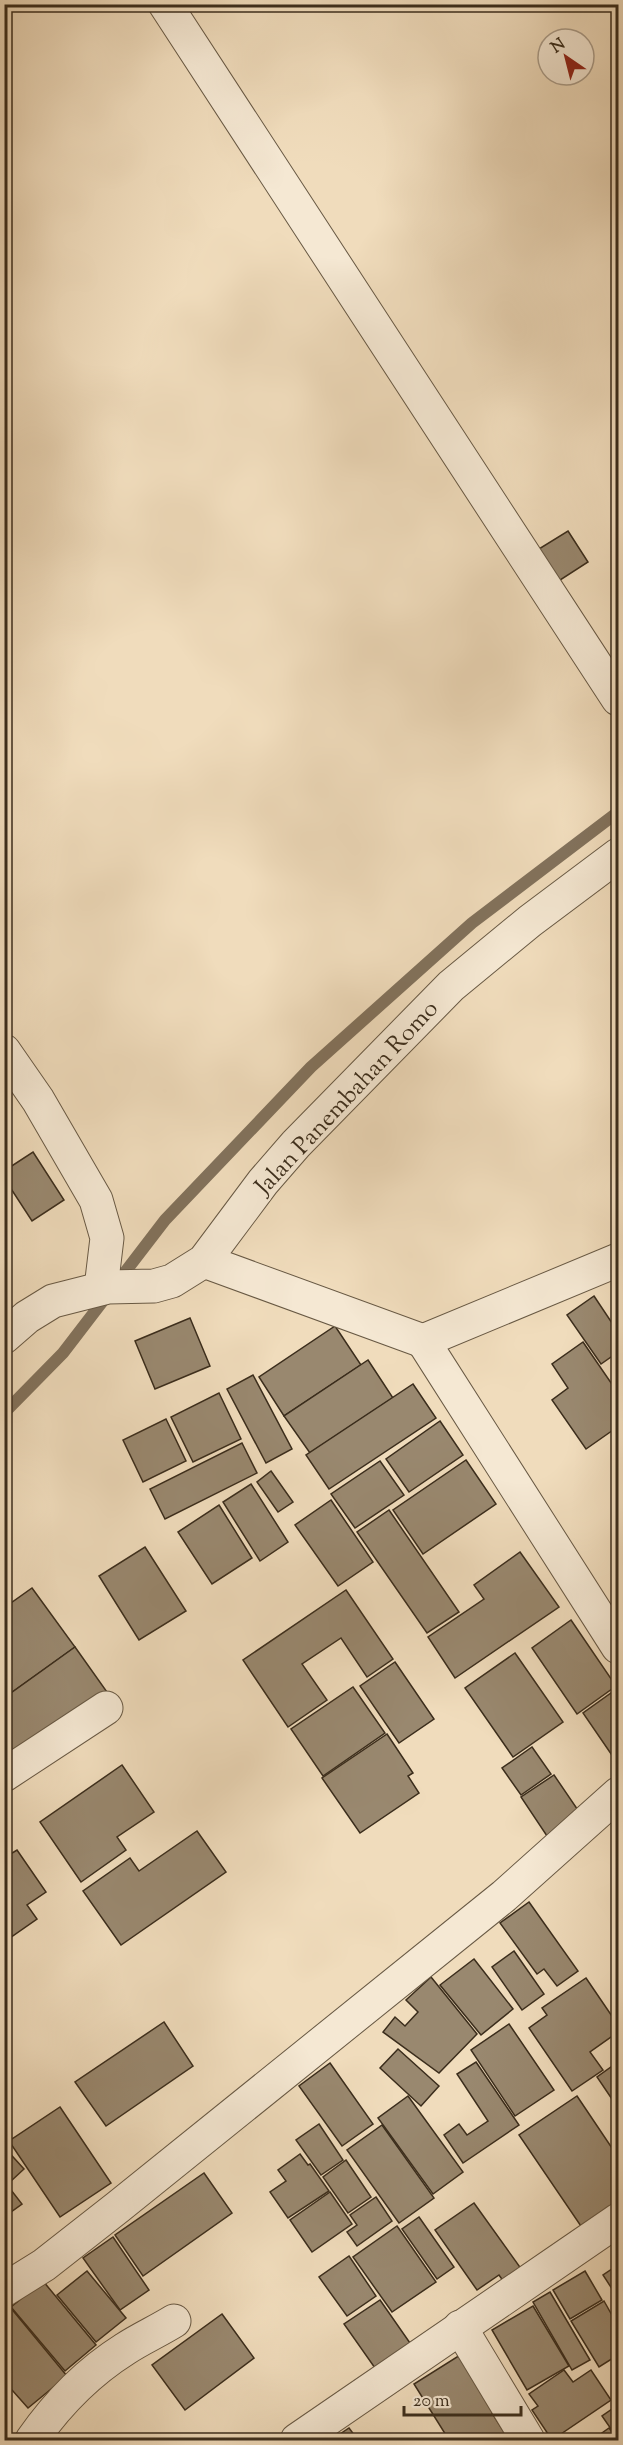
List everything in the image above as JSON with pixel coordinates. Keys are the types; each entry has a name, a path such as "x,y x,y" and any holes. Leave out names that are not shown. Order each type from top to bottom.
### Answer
{"street":[{"path":"165,4 618,699"},
{"name":"Jalan Panembahan Romo","path":"4,1337 46,1305 64,1297 104,1287 154,1286 176,1280 204,1261 263,1182 296,1144 451,986 530,921 618,855"},
{"path":"4,1051 38,1100 96,1200 107,1238 104,1287"},
{"path":"423,1341 618,1260"},
{"path":"204,1261 423,1341 618,1647"},
{"path":"4,1775 106,1708"},
{"path":"4,2290 44,2265 118,2207 486,1910 618,1794"},
{"path":"297,2440 618,2220"},
{"path":"32,2440 51,2412 82,2381 126,2348 174,2321"},
{"path":"460,2327 528,2440"},
{"path":"4,2435 23,2440"}],"building":[{"path":"568,531 588,562 554,584 534,552"},
{"path":"33,1152 64,1200 32,1221 4,1178 4,1171"},
{"path":"594,1296 618,1332 618,1352 601,1364 567,1315"},
{"path":"190,1318 210,1366 155,1389 135,1341"},
{"path":"335,1326 361,1365 284,1416 259,1377"},
{"path":"583,1342 618,1393 618,1431 616,1428 586,1449 552,1400 568,1388 552,1364"},
{"path":"368,1360 393,1398 310,1453 284,1416"},
{"path":"253,1375 292,1449 266,1463 227,1389"},
{"path":"413,1384 436,1418 329,1489 306,1455"},
{"path":"219,1393 241,1439 193,1462 171,1417"},
{"path":"166,1419 186,1461 143,1482 123,1440"},
{"path":"440,1421 463,1455 409,1492 386,1459"},
{"path":"242,1443 257,1473 165,1519 150,1489"},
{"path":"466,1460 496,1504 423,1554 393,1510"},
{"path":"380,1461 404,1495 355,1528 331,1494"},
{"path":"271,1471 293,1502 278,1512 257,1482"},
{"path":"251,1484 288,1542 260,1561 223,1502"},
{"path":"331,1500 373,1562 338,1586 295,1525"},
{"path":"219,1505 252,1558 212,1584 178,1532"},
{"path":"389,1510 459,1612 427,1633 357,1532"},
{"path":"145,1547 186,1611 139,1640 99,1576"},
{"path":"520,1552 559,1607 455,1678 428,1637 484,1599 474,1585"},
{"path":"32,1588 75,1647 4,1698 4,1608"},
{"path":"346,1590 393,1659 367,1677 341,1638 302,1664 327,1700 288,1727 243,1660"},
{"path":"571,1620 616,1686 577,1714 532,1648"},
{"path":"75,1647 107,1692 4,1765 4,1698"},
{"path":"515,1653 563,1722 513,1757 465,1688"},
{"path":"395,1662 434,1719 399,1743 360,1686"},
{"path":"353,1687 385,1733 323,1776 291,1729"},
{"path":"618,1688 618,1764 583,1713"},
{"path":"387,1734 413,1773 408,1776 419,1793 360,1833 322,1778"},
{"path":"532,1747 551,1774 521,1795 502,1768"},
{"path":"122,1765 154,1812 117,1837 126,1850 81,1882 40,1822"},
{"path":"554,1775 582,1816 549,1839 521,1797"},
{"path":"197,1831 226,1872 121,1945 83,1891 130,1858 139,1871"},
{"path":"17,1850 46,1892 27,1905 37,1919 4,1942 4,1858"},
{"path":"529,1902 578,1971 557,1986 544,1969 537,1974 500,1923"},
{"path":"514,1951 544,1994 522,2010 492,1967"},
{"path":"474,1959 513,2009 481,2035 440,1985"},
{"path":"431,1977 477,2034 439,2073 383,2032 395,2017 405,2026 418,2012 406,2000"},
{"path":"586,1978 618,2025 618,2032 590,2052 603,2070 572,2091 529,2028 547,2015 542,2008"},
{"path":"164,2022 193,2066 106,2126 75,2082"},
{"path":"509,2024 554,2090 515,2116 471,2050"},
{"path":"398,2049 439,2086 421,2106 380,2068"},
{"path":"476,2062 519,2125 463,2163 444,2135 459,2124 467,2135 488,2121 457,2074"},
{"path":"618,2062 618,2108 597,2077"},
{"path":"330,2063 373,2124 342,2146 299,2086"},
{"path":"408,2096 463,2172 433,2194 378,2118"},
{"path":"577,2096 618,2157 618,2214 587,2235 519,2135"},
{"path":"60,2107 111,2183 60,2217 9,2141"},
{"path":"319,2124 343,2160 321,2175 296,2140"},
{"path":"382,2125 434,2198 399,2223 347,2150"},
{"path":"4,2147 24,2169 10,2182 4,2175"},
{"path":"300,2154 329,2191 288,2218 270,2192 286,2181 278,2170"},
{"path":"346,2160 371,2197 348,2213 323,2177"},
{"path":"204,2173 232,2213 143,2276 115,2235"},
{"path":"4,2181 22,2204 4,2217"},
{"path":"330,2192 352,2224 312,2252 290,2220"},
{"path":"376,2197 392,2221 357,2246 347,2232 357,2225 350,2215"},
{"path":"474,2203 527,2277 509,2289 499,2275 477,2290 435,2230"},
{"path":"419,2217 454,2267 437,2279 402,2229"},
{"path":"397,2226 436,2282 392,2312 353,2257"},
{"path":"113,2237 149,2290 120,2310 83,2258"},
{"path":"349,2256 376,2296 347,2316 319,2277"},
{"path":"618,2265 618,2298 603,2275"},
{"path":"87,2271 126,2318 96,2342 57,2295"},
{"path":"585,2271 602,2300 570,2319 553,2290"},
{"path":"43,2281 96,2345 65,2371 11,2307"},
{"path":"550,2292 590,2360 572,2370 533,2302"},
{"path":"380,2300 417,2353 382,2378 344,2324"},
{"path":"604,2301 618,2326 618,2355 599,2367 571,2321"},
{"path":"533,2306 569,2366 527,2390 492,2330"},
{"path":"10,2307 67,2376 28,2408 4,2381 4,2312"},
{"path":"222,2314 254,2358 185,2410 152,2365"},
{"path":"468,2350 503,2407 492,2413 506,2435 497,2440 449,2440 414,2384"},
{"path":"564,2370 573,2382 591,2370 611,2400 552,2440 532,2410 538,2406 529,2394"},
{"path":"618,2405 618,2439 602,2416"},
{"path":"349,2428 358,2440 336,2440 334,2438"},
{"path":"609,2428 618,2440 592,2440"}],"waterway":[{"path":"4,1413 63,1353 165,1220 311,1067 472,923 618,812"}]}
